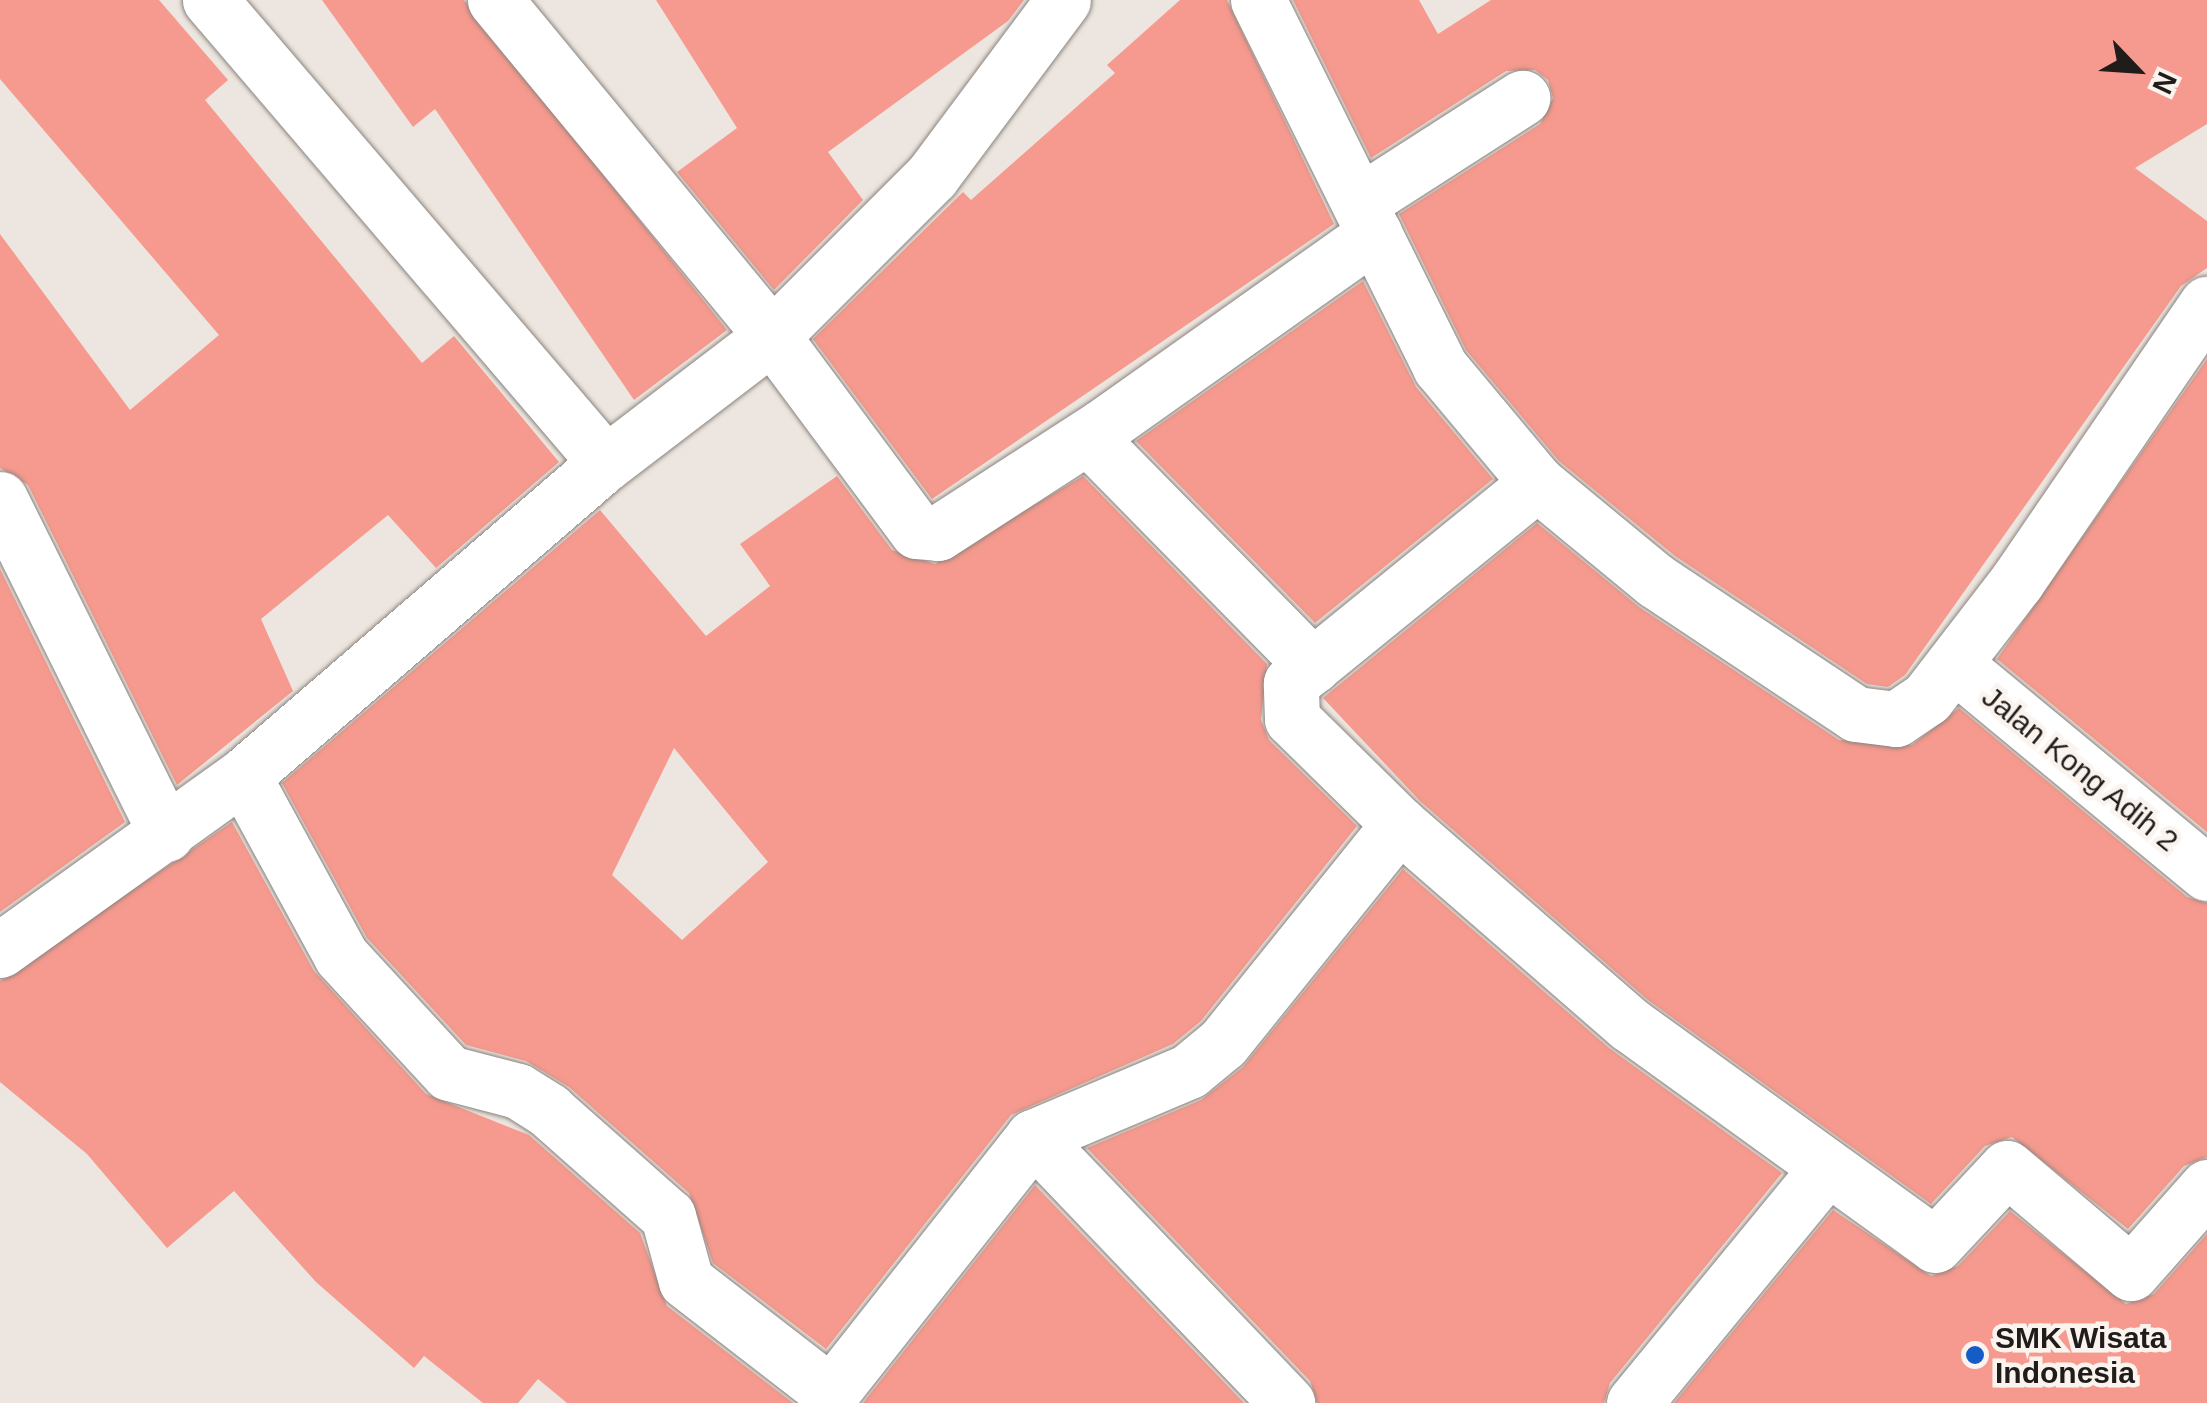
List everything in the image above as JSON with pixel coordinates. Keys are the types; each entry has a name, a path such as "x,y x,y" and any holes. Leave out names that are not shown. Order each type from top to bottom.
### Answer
{"street":[{"path":"210,0 606,464"},
{"path":"495,0 772,336 917,531 938,533 1102,427 1522,98"},
{"path":"0,950 243,776 606,464 772,336 932,176 1063,0"},
{"path":"1258,0 1440,367 1536,483 1656,581 1856,714 1896,719 1954,664 2207,304"},
{"path":"1102,427 1103,452 1312,666"},
{"path":"1536,483 1291,683 1292,719 1399,824 1629,1024 1934,1245 2007,1168 2131,1273 2207,1187"},
{"path":"0,499 166,834"},
{"name":"Jalan Kong Adih 2","path":"1954,664 2207,873"},
{"path":"243,776 341,956 449,1073 518,1091 548,1110 668,1216 686,1281 831,1393 1032,1137 1189,1071 1223,1043 1399,824"},
{"path":"1032,1137 1287,1403"},
{"path":"1634,1403 1827,1168"}],"building":[{"path":"0,0 159,0 228,80 205,100 422,363 454,336 559,462 436,568 388,515 261,619 293,691 177,785 28,485 0,468 0,234 130,410 219,335 0,79"},
{"path":"322,0 464,0 727,330 634,400 435,109 413,127"},
{"path":"656,0 1024,0 1008,21 828,152 863,200 774,290 677,172 737,128"},
{"path":"1180,0 1227,0 1334,224 932,499 813,339 963,192 971,200 1115,73 1107,65"},
{"path":"1293,0 1419,0 1438,34 1491,0 2207,0 2207,124 2135,168 2207,221 2207,268 2181,286 1905,675 1888,687 1867,684 1675,556 1559,461 1466,350 1399,214 1540,124 1553,98 1548,80 1535,70 1506,71 1371,158"},
{"path":"1363,281 1416,387 1493,479 1315,623 1136,441"},
{"path":"2207,359 2207,832 1997,659"},
{"path":"837,476 892,550 935,564 1083,476 1267,664 1261,720 1269,740 1357,826 1201,1021 1173,1044 1011,1115 826,1349 713,1263 689,1193 569,1087 526,1061 466,1045 367,938 282,783 600,510 706,636 770,586 740,544","holes":["674,748 768,862 682,940 612,875"]},
{"path":"1537,523 1639,607 1839,740 1912,745 1959,708 2187,897 2207,903 2207,1157 2184,1166 2128,1229 2012,1137 1985,1146 1931,1204 1648,1000 1420,801 1323,698"},
{"path":"0,569 125,822 0,912"},
{"path":"232,822 314,971 426,1094 529,1135 640,1233 667,1306 793,1403 567,1403 538,1379 518,1403 483,1403 424,1356 414,1368 316,1282 234,1191 167,1248 87,1154 0,1082 0,981"},
{"path":"1403,869 1609,1048 1782,1173 1610,1383 1604,1403 1317,1403 1310,1381 1087,1148 1201,1100 1243,1067"},
{"path":"1035,1185 1244,1403 863,1403"},
{"path":"1833,1210 1931,1276 1958,1266 2010,1211 2126,1304 2154,1294 2207,1234 2207,1403 1674,1403"}],"place":[{"name":"SMK Wisata Indonesia","path":"1975,1355"}]}
